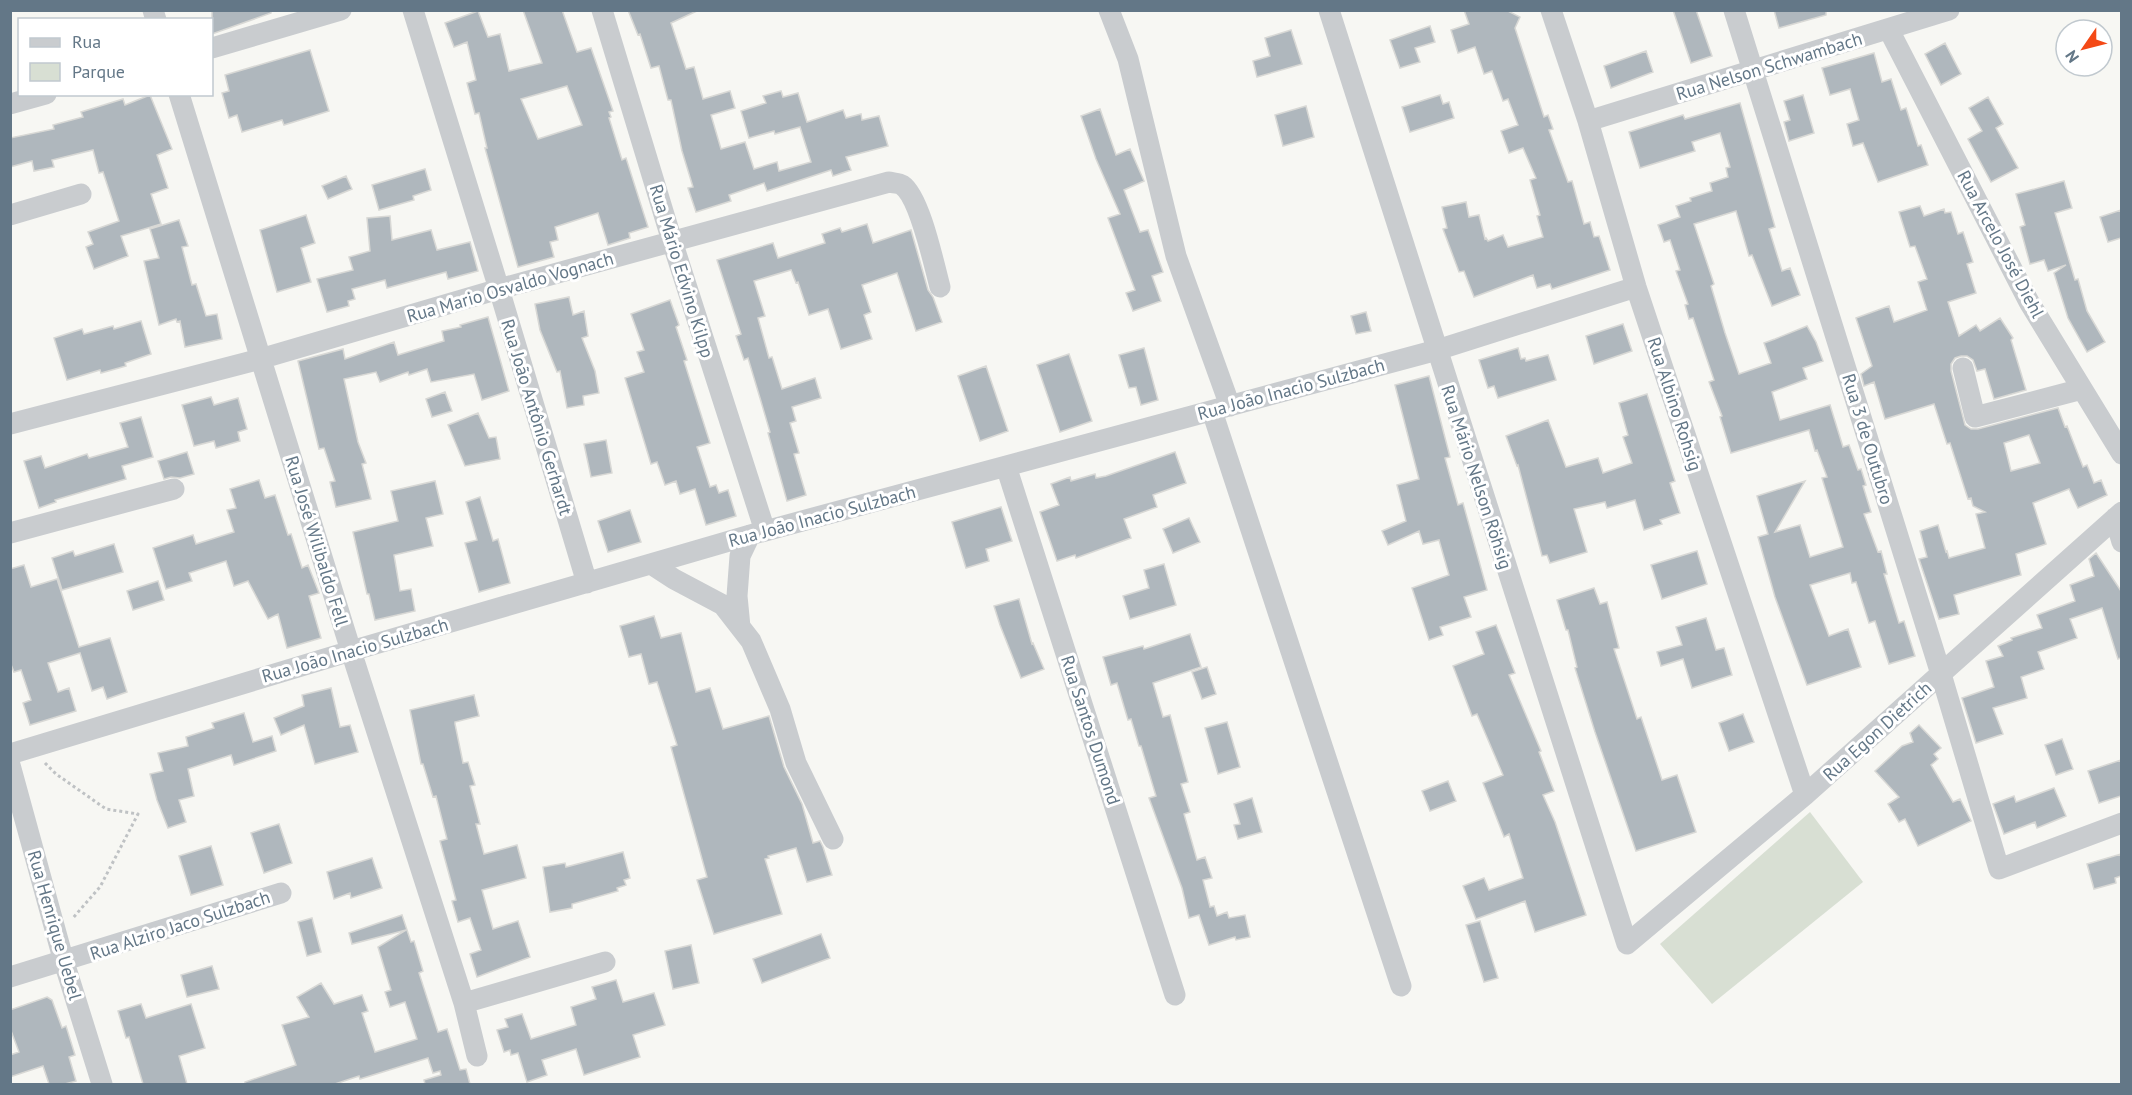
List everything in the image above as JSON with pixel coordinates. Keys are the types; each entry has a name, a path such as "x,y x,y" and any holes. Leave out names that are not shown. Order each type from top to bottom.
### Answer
{"street":[{"path":"213,48 341,10"},
{"name":"Rua João Antônio Gerhardt","path":"413,10 587,583"},
{"name":"Rua Mário Edvino Kilpp","path":"602,10 758,533"},
{"path":"1109,10 1128,58 1176,256 1221,408 1401,986"},
{"name":"Rua Mário Nelson Röhsig","path":"1329,10 1627,944"},
{"name":"Rua Albino Rohsig","path":"1551,10 1588,122 1636,287 1805,795"},
{"name":"Rua 3 de Outubro","path":"1734,10 1941,674 1999,868 2121,823"},
{"name":"Rua Nelson Schwambach","path":"1588,122 1949,10"},
{"name":"Rua Arcelo José Diehl","path":"1889,30 2030,302 2121,454"},
{"path":"10,104 39,96"},
{"name":"Rua José Wilibaldo Fell","path":"180,96 351,651 464,1003 477,1056"},
{"name":"Rua Mario Osvaldo Vognach","path":"10,424 260,359 499,289 888,182 902,184 911,195 918,210 940,287"},
{"path":"10,215 81,194"},
{"name":"Rua João Inacio Sulzbach","path":"20,751 351,651 758,533 1437,350 1636,287"},
{"path":"1963,368 1975,417 2082,389"},
{"name":"Rua Santos Dumond","path":"1006,466 1175,995"},
{"path":"10,533 174,489"},
{"path":"2118,515 2121,542"},
{"name":"Rua Egon Dietrich","path":"1627,944 1805,795 2118,515"},
{"path":"740,627 737,596 740,556 758,533"},
{"path":"651,564 723,605 751,641 780,709 796,764 833,839"},
{"name":"Rua Henrique Uebel","path":"10,765 64,962 102,1084"},
{"name":"Rua Alziro Jaco Sulzbach","path":"10,977 281,893"},
{"path":"464,1003 605,962"}],"path":[{"path":"20,751 106,809 138,814 100,887 58,936"}],"green space":[{"path":"1810,812 1863,882 1712,1004 1660,944"}],"building":[{"path":"212,10 271,10 271,13 213,34"},
{"path":"523,10 562,10 577,52 591,48 613,111 609,112 611,117 609,118 622,160 626,158 648,227 629,233 630,238 608,245 598,213 555,227 558,240 550,242 554,257 518,267 485,148 487,148 479,113 475,114 467,83 476,80 467,42 454,47 445,23 478,11 488,37 500,34 509,71 542,63","holes":["567,86 582,125 538,139 521,99"]},
{"path":"628,10 699,10 671,23 686,69 694,67 703,99 730,91 735,108 711,115 721,149 745,142 754,169 777,162 779,171 811,162 800,127 749,138 741,111 766,103 763,96 781,91 783,97 798,93 807,122 843,110 846,118 861,114 862,120 879,116 888,146 846,157 851,170 833,176 831,170 767,191 764,183 729,195 731,201 696,212 688,188 693,187 682,151 671,100 668,100 659,66 651,68 640,34 638,35"},
{"path":"1464,10 1506,10 1520,17 1515,28 1544,117 1548,115 1553,129 1549,130 1568,182 1572,181 1584,224 1590,222 1594,237 1599,236 1610,270 1552,289 1550,284 1537,288 1533,275 1474,297 1464,271 1459,272 1443,229 1447,228 1442,207 1466,202 1469,217 1479,215 1485,239 1488,241 1503,235 1508,247 1543,237 1537,216 1540,215 1530,180 1536,178 1523,148 1509,153 1501,131 1518,125 1508,99 1503,101 1492,71 1484,74 1475,47 1458,53 1451,30 1469,24"},
{"path":"1673,10 1696,10 1712,56 1691,63"},
{"path":"1774,10 1826,10 1826,15 1779,28"},
{"path":"1430,26 1435,42 1415,48 1420,62 1400,68 1390,40"},
{"path":"1291,30 1302,64 1257,77 1253,61 1270,56 1265,38"},
{"path":"1945,43 1961,74 1941,85 1925,54"},
{"path":"310,50 329,111 284,125 282,120 242,132 237,115 229,118 222,93 229,91 225,75"},
{"path":"1646,51 1653,72 1611,88 1604,66"},
{"path":"1874,53 1882,82 1891,79 1901,110 1906,108 1918,146 1921,145 1928,165 1878,182 1863,143 1853,146 1847,124 1859,120 1850,89 1830,95 1822,68"},
{"path":"1440,95 1443,104 1449,102 1454,118 1410,132 1402,107"},
{"path":"1803,95 1814,133 1789,141 1784,122 1790,120 1784,101"},
{"path":"150,96 172,149 157,155 168,188 151,194 161,224 121,236 128,256 94,269 86,247 93,244 88,232 119,221 103,172 99,173 93,150 52,160 54,167 34,171 32,161 10,167 10,138 54,129 53,125 83,117 81,112 123,99 125,105"},
{"path":"1988,97 2003,124 1996,128 2018,168 1991,182 1968,139 1982,131 1969,108"},
{"path":"1740,103 1775,227 1769,229 1782,271 1790,268 1800,295 1772,306 1752,255 1749,256 1736,211 1694,224 1714,284 1711,286 1725,333 1739,374 1771,363 1764,343 1807,326 1823,361 1803,368 1807,379 1772,392 1780,420 1830,405 1843,447 1849,445 1858,470 1861,469 1866,485 1863,486 1871,512 1864,514 1878,552 1881,551 1887,574 1884,574 1899,623 1904,621 1915,656 1889,664 1875,621 1869,623 1856,582 1852,583 1850,573 1810,585 1829,636 1848,629 1861,667 1807,685 1775,597 1758,537 1768,534 1757,496 1805,481 1775,532 1800,525 1810,557 1843,547 1822,478 1827,477 1817,450 1815,451 1809,430 1731,453 1720,417 1722,416 1709,382 1714,380 1693,318 1689,319 1685,305 1688,304 1676,271 1680,270 1670,240 1664,242 1658,225 1680,217 1676,206 1691,201 1690,198 1712,191 1710,183 1728,177 1726,168 1730,167 1720,133 1692,142 1695,151 1640,168 1629,132 1683,115 1685,119"},
{"path":"1306,106 1314,137 1283,146 1275,115"},
{"path":"1100,109 1116,155 1130,149 1144,181 1124,190 1140,232 1148,230 1163,272 1152,276 1161,301 1133,311 1126,293 1135,290 1108,218 1120,214 1096,159 1081,116"},
{"path":"425,169 431,190 413,196 414,200 379,210 372,185"},
{"path":"346,176 352,189 328,199 322,186"},
{"path":"2064,181 2072,208 2055,213 2087,311 2105,342 2087,352 2068,318 2054,273 2066,265 2048,271 2044,260 2030,264 2020,227 2025,225 2016,194"},
{"path":"1920,206 1924,216 1944,209 1945,213 1951,212 1958,234 1963,232 1973,262 1967,264 1976,293 1948,302 1959,336 1976,325 1980,331 2000,318 2013,338 2011,340 2026,390 1994,399 1985,369 1977,371 1973,360 1967,356 1955,358 1951,364 1965,425 1971,429 1978,429 2058,408 2083,467 2087,465 2094,483 2101,480 2107,495 2078,508 2069,489 2033,503 2046,544 2016,554 2021,575 1954,595 1959,614 1939,619 1919,559 1927,557 1920,531 1938,525 1949,558 1985,548 1976,514 1985,512 1973,506 1971,498 1968,499 1950,443 1947,444 1934,404 1885,419 1874,382 1864,386 1861,374 1872,366 1856,318 1889,306 1894,322 1927,310 1918,282 1927,279 1915,246 1910,247 1899,212","holes":["2029,435 2040,463 2011,471 2004,443"]},
{"path":"2121,210 2121,238 2108,242 2100,217"},
{"path":"306,215 315,243 301,248 311,282 277,292 260,230"},
{"path":"390,216 392,240 431,230 437,250 470,242 478,271 448,279 446,272 387,288 385,280 352,289 355,299 348,301 349,306 327,312 317,279 353,270 349,257 370,251 367,218"},
{"path":"179,220 188,246 182,247 192,285 196,284 206,316 217,314 222,339 185,347 180,321 177,322 176,319 159,325 144,261 159,258 150,229"},
{"path":"867,224 873,243 911,230 928,290 942,322 916,331 897,273 862,285 871,312 864,315 872,339 841,349 828,309 809,315 798,282 796,283 791,270 754,281 765,316 758,318 769,358 772,357 782,389 815,378 821,398 792,407 796,421 790,423 799,453 794,454 806,495 787,501 748,358 744,360 736,336 741,334 717,260 773,243 778,258 825,243 822,234 840,228 842,232"},
{"path":"569,297 573,315 584,311 588,336 582,338 595,371 599,393 583,396 584,405 567,408 560,371 557,372 540,330 535,304"},
{"path":"670,300 679,325 676,327 687,360 684,361 710,443 697,447 710,487 716,485 719,493 728,490 736,516 706,525 695,489 680,494 676,481 665,485 657,462 651,464 625,378 644,372 637,352 644,350 631,314"},
{"path":"1366,312 1371,331 1356,334 1351,316"},
{"path":"488,317 509,391 482,400 474,374 431,382 427,369 409,375 408,372 380,382 376,372 344,379 358,442 366,463 362,464 371,499 336,507 330,482 335,481 324,448 319,449 298,361 343,349 345,359 394,342 398,355 444,341 442,331"},
{"path":"141,321 151,354 125,363 126,366 101,373 100,370 67,380 54,338 82,329 84,334"},
{"path":"1623,324 1632,351 1594,364 1586,336"},
{"path":"1144,348 1158,400 1141,405 1136,387 1129,388 1119,355"},
{"path":"1518,348 1521,359 1525,358 1526,361 1548,355 1556,380 1498,398 1494,386 1488,388 1479,360"},
{"path":"1069,354 1092,421 1060,432 1037,365"},
{"path":"986,366 1008,431 980,441 958,376"},
{"path":"1429,376 1450,457 1445,458 1458,505 1463,503 1487,590 1464,597 1471,617 1440,627 1443,635 1429,640 1412,588 1449,575 1439,540 1423,544 1419,531 1388,545 1382,531 1406,521 1397,485 1419,479 1395,385"},
{"path":"445,392 452,411 432,417 426,399"},
{"path":"1647,394 1675,481 1670,483 1680,513 1660,520 1662,524 1644,530 1635,500 1607,508 1605,502 1574,509 1587,552 1550,563 1547,555 1542,556 1518,465 1506,436 1548,420 1566,467 1598,458 1603,473 1632,463 1623,437 1628,435 1619,403"},
{"path":"211,397 214,405 238,398 247,429 238,432 240,441 216,448 214,441 194,446 182,405"},
{"path":"478,413 489,438 496,437 500,459 465,466 448,425"},
{"path":"141,417 153,457 122,466 126,479 55,500 56,502 39,508 24,461 41,456 45,468 87,454 89,458 128,447 120,423"},
{"path":"606,440 612,473 591,477 584,444"},
{"path":"187,452 194,474 164,479 158,461"},
{"path":"1175,452 1186,483 1153,495 1157,507 1124,519 1131,538 1076,558 1075,555 1057,561 1040,512 1059,505 1051,484 1070,477 1071,481 1095,474 1096,478 1106,476"},
{"path":"259,480 265,498 275,495 302,568 308,565 319,593 309,596 321,638 287,648 278,614 268,619 248,581 234,586 226,561 189,573 192,581 166,589 153,548 193,535 196,544 234,532 227,510 236,508 230,489"},
{"path":"435,481 443,514 426,518 433,546 394,555 400,591 411,589 415,611 375,620 353,532 398,521 391,491"},
{"path":"480,497 493,541 498,539 510,583 479,592 465,543 477,540 466,502"},
{"path":"1001,507 1012,541 986,549 989,561 966,568 952,522"},
{"path":"630,510 641,542 608,552 598,521"},
{"path":"1189,518 1200,542 1173,553 1163,529"},
{"path":"114,544 123,572 62,590 52,558 73,551 75,556"},
{"path":"1697,551 1707,584 1662,599 1651,565"},
{"path":"2096,553 2121,591 2121,658 2118,659 2102,608 2070,619 2077,638 2038,652 2044,669 2021,677 2027,698 1993,708 2003,734 1976,743 1962,698 1994,687 1986,661 2003,656 1998,646 2012,640 2011,638 2042,628 2037,615 2075,601 2070,585 2094,576 2089,559"},
{"path":"1164,564 1176,605 1130,619 1123,596 1149,588 1144,570"},
{"path":"24,565 31,587 57,579 79,647 110,638 127,692 107,699 103,687 92,691 80,653 48,663 58,692 69,688 76,711 30,725 23,703 31,700 21,670 14,672 10,662 10,569"},
{"path":"158,581 164,600 133,610 127,591"},
{"path":"1594,588 1600,604 1607,602 1619,648 1614,649 1637,719 1641,717 1662,780 1677,775 1696,832 1636,851 1595,732 1575,668 1577,667 1568,630 1566,630 1557,600"},
{"path":"1019,599 1032,644 1044,669 1021,678 994,606"},
{"path":"654,616 661,638 681,633 696,692 710,688 723,729 769,716 784,767 802,804 813,843 820,841 832,875 807,882 796,848 768,856 769,858 765,859 782,914 714,934 697,880 707,877 671,747 677,745 657,682 649,684 641,654 629,657 620,626"},
{"path":"1706,618 1716,650 1724,648 1732,675 1692,688 1683,659 1661,666 1657,652 1682,645 1676,627"},
{"path":"1496,625 1515,673 1509,675 1541,751 1539,752 1554,791 1543,795 1555,822 1586,915 1535,932 1525,901 1476,919 1463,886 1484,878 1489,890 1523,878 1509,834 1504,837 1483,783 1503,775 1477,714 1472,716 1453,666 1484,654 1476,632"},
{"path":"1190,634 1201,667 1153,683 1163,717 1170,715 1188,782 1181,784 1190,812 1184,814 1197,860 1205,857 1212,878 1203,880 1210,907 1214,906 1217,916 1227,912 1229,918 1245,915 1250,937 1236,940 1235,937 1209,945 1199,915 1189,918 1182,888 1149,798 1156,796 1141,746 1139,746 1131,719 1128,720 1117,683 1111,685 1103,657 1143,646 1144,649"},
{"path":"1207,667 1216,694 1202,699 1192,672"},
{"path":"331,688 340,727 350,725 358,752 315,764 304,725 281,735 274,718 304,706 302,695"},
{"path":"474,695 479,716 455,722 455,724 463,763 468,762 475,785 470,786 480,824 476,824 484,854 517,845 526,878 482,890 493,929 518,921 530,957 477,977 470,954 481,950 470,918 458,922 452,901 456,900 440,841 447,839 436,796 433,797 423,764 421,764 410,710"},
{"path":"244,713 253,742 272,736 276,751 234,765 231,755 188,769 194,796 179,800 186,822 168,828 150,774 163,771 158,753 188,746 186,737 214,728 212,723"},
{"path":"1743,714 1754,742 1729,751 1719,723"},
{"path":"1227,722 1240,767 1218,774 1205,728"},
{"path":"1919,725 1941,748 1934,754 1938,759 1931,765 1953,802 1960,799 1971,821 1918,846 1905,819 1899,822 1888,804 1899,797 1875,771 1902,746 1913,742 1910,733"},
{"path":"2062,739 2073,769 2056,775 2045,745"},
{"path":"2121,760 2121,796 2099,803 2088,771"},
{"path":"1448,781 1456,801 1430,811 1422,791"},
{"path":"2054,788 2066,816 2037,828 2035,822 2004,834 1993,804 2014,796 2016,802"},
{"path":"1252,798 1262,832 1238,839 1234,825 1240,824 1234,804"},
{"path":"279,824 292,863 264,873 251,833"},
{"path":"211,846 223,885 191,895 179,856"},
{"path":"623,852 630,878 624,880 626,885 617,888 618,891 572,904 572,908 550,912 543,867 565,863 566,867"},
{"path":"2121,854 2121,876 2115,878 2116,883 2094,889 2087,864"},
{"path":"372,858 382,888 351,898 350,893 334,899 327,872"},
{"path":"402,915 411,942 414,941 423,971 419,973 438,1032 447,1029 460,1070 466,1069 470,1084 425,1084 424,1080 441,1075 440,1071 433,1073 428,1058 360,1079 359,1076 335,1084 245,1084 245,1082 296,1065 282,1025 309,1017 297,997 321,983 334,1004 362,995 368,1011 362,1013 375,1052 417,1039 405,1002 390,1007 385,992 391,990 378,947 406,930 352,944 349,933"},
{"path":"312,918 321,952 307,956 298,922"},
{"path":"1480,921 1498,978 1484,982 1466,925"},
{"path":"821,934 830,958 762,983 753,959"},
{"path":"691,945 699,983 673,989 665,951"},
{"path":"212,966 219,989 187,997 181,975"},
{"path":"616,980 623,1002 654,993 665,1025 633,1035 640,1057 584,1075 576,1049 542,1060 547,1075 527,1082 518,1053 511,1055 510,1050 504,1052 497,1030 508,1027 505,1019 522,1014 531,1039 576,1025 571,1007 596,999 592,987"},
{"path":"47,997 52,1000 62,1028 66,1026 75,1055 69,1057 76,1081 49,1084 43,1066 10,1077 10,1055 19,1052 10,1028 10,1010"},
{"path":"141,1004 146,1018 191,1004 205,1048 179,1056 187,1084 143,1084 129,1037 126,1038 118,1011"}]}
